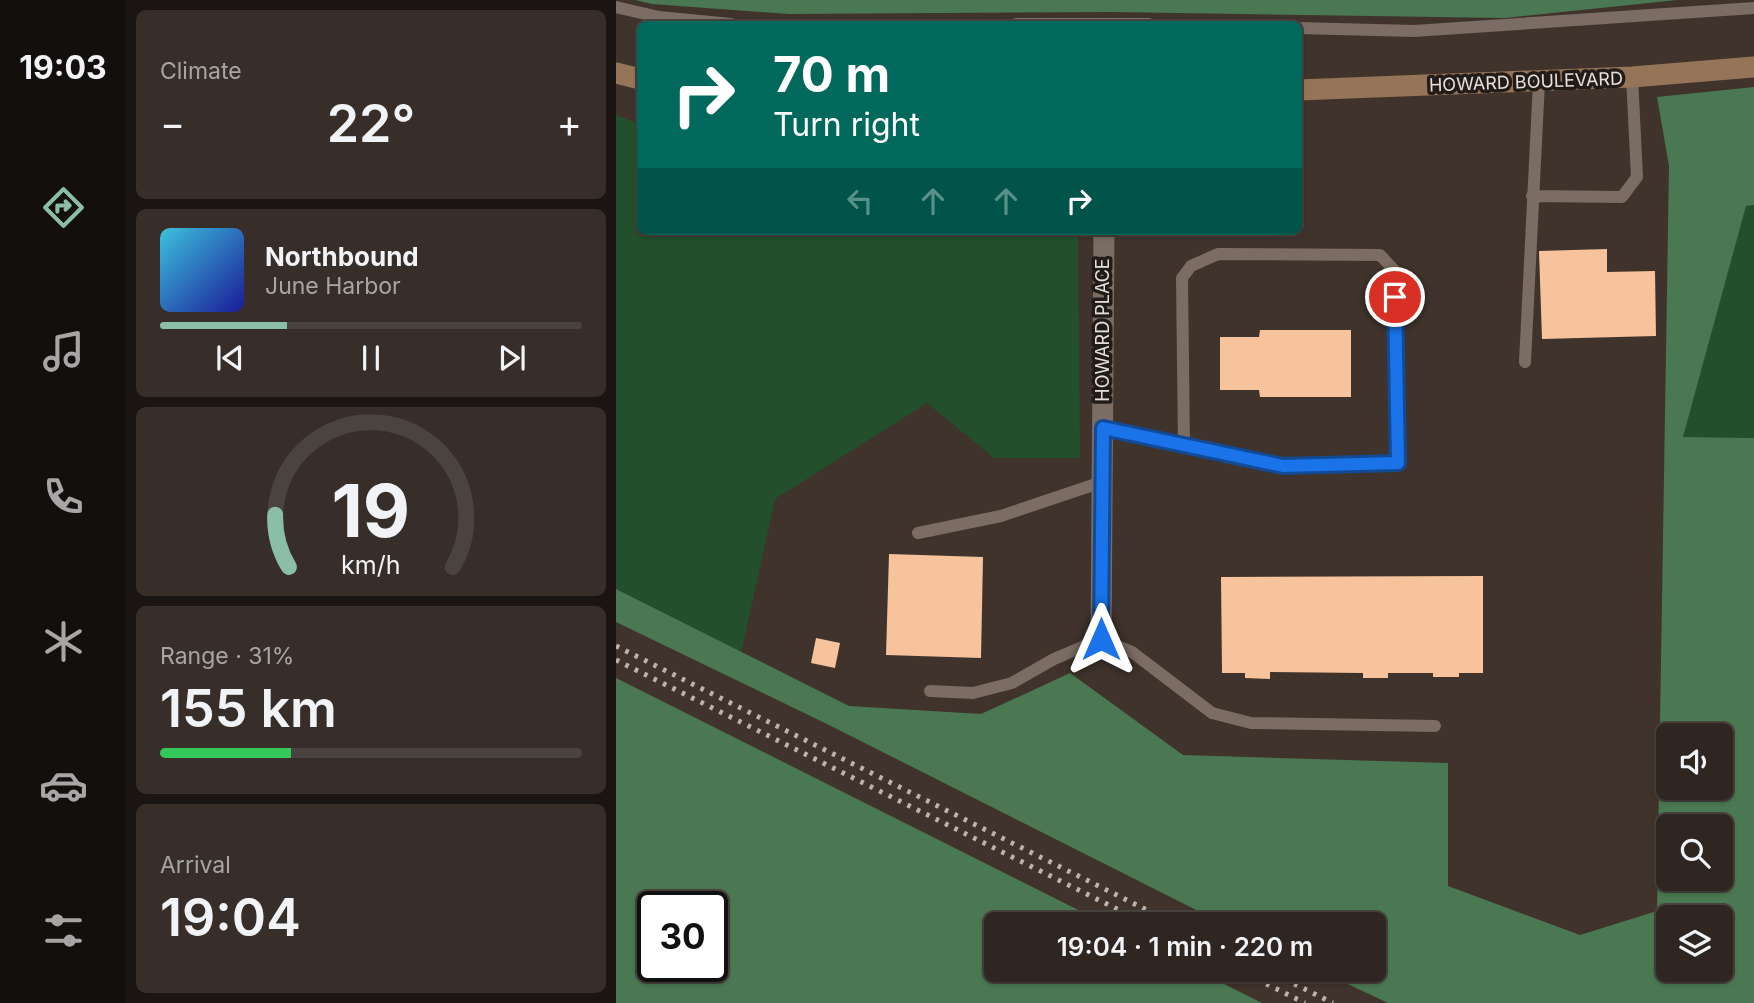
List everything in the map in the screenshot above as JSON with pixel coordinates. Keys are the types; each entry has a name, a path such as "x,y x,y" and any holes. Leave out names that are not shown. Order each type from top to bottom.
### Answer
{"main road":[{"name":"HOWARD BOULEVARD","path":"1302,90 1539,82 1754,67"},
{"path":"616,73 637,78"}],"street":[{"name":"HOWARD PLACE","path":"1101,639 1104,235"}],"lane":[{"path":"616,7 659,17 700,21"},
{"path":"1302,28 1414,31 1754,8"},
{"path":"1532,196 1622,197 1637,177 1632,77"},
{"path":"1525,362 1539,82"},
{"path":"1103,428 1283,466 1398,463 1394,270 1380,255 1218,254 1191,266 1182,278 1184,445"},
{"path":"918,533 1001,516 1102,482"},
{"path":"929,691 972,693 1012,683 1054,659 1101,639 1132,652 1212,713 1251,723 1435,726"}],"green space":[{"path":"635,0 1677,0 1505,18 1113,12 789,14 652,4"},
{"path":"1754,87 1754,205 1746,206 1683,437 1754,438 1754,1003 1388,1003 1343,982 1386,982 1386,912 1200,912 831,726 616,622 616,589 849,706 981,714 1070,673 1183,755 1448,763 1448,886 1580,935 1656,911 1656,982 1733,982 1733,905 1657,905 1657,891 1733,891 1733,814 1659,814 1659,800 1733,800 1733,723 1660,723 1669,166 1657,97"},
{"path":"616,115 637,123 637,235 1078,235 1080,458 994,458 927,403 775,499 741,653 616,589"},
{"path":"1754,205 1754,438 1683,437 1746,206"},
{"path":"616,678 1082,912 984,912 984,982 1220,982 1262,1003 616,1003"}],"building":[{"path":"1607,249 1607,272 1655,271 1656,336 1542,339 1539,251"},
{"path":"1260,330 1351,330 1351,397 1260,397 1259,390 1220,390 1220,337 1259,337"},
{"path":"889,554 983,557 981,658 886,655"},
{"path":"1483,576 1483,673 1433,677 1433,673 1388,673 1388,678 1363,678 1363,673 1270,672 1270,679 1245,678 1245,673 1222,673 1221,577"},
{"path":"816,638 840,643 835,668 811,663"}],"railway":[{"path":"616,646 1151,912"},
{"path":"616,660 1123,912"},
{"path":"1262,982 1305,1003"},
{"path":"1290,982 1333,1003"}],"route":[{"path":"1101,639 1103,428 1283,466 1398,463 1395,297"}]}
